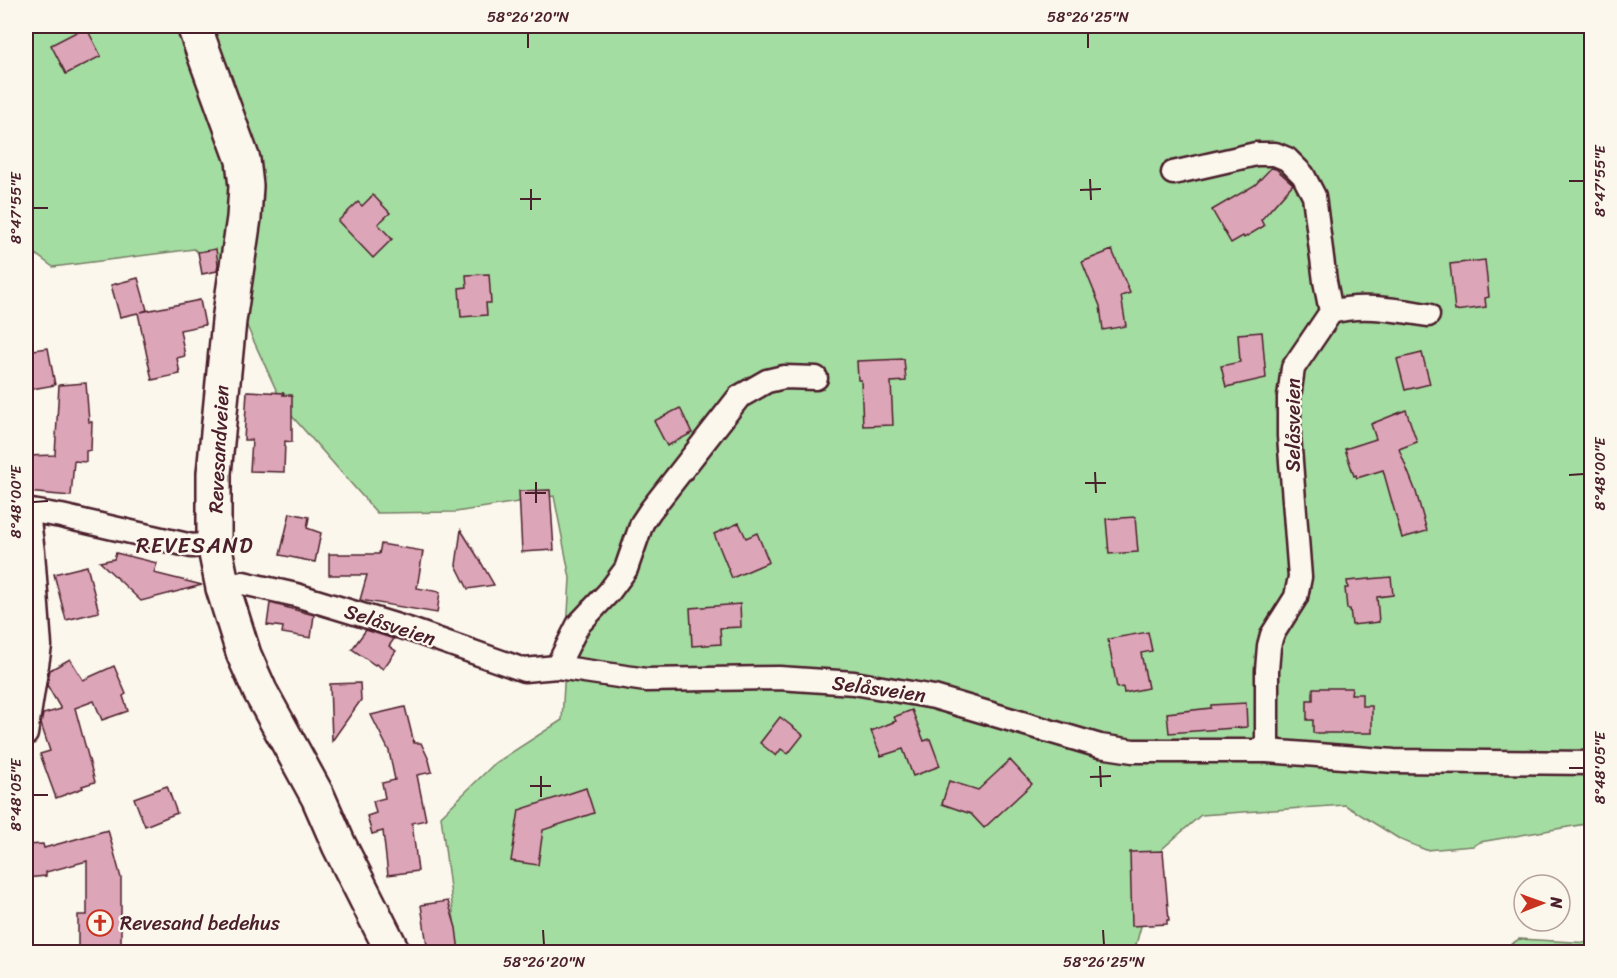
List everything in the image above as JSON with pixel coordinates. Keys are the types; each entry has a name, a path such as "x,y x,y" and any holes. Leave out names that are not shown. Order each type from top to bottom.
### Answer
{"main road":[{"name":"Revesandveien","path":"194,26 243,160 246,186 218,419 214,473 214,544 223,588 244,655 256,682 318,797 393,952"}],"street":[{"path":"1173,173 1256,154 1275,154 1287,159 1303,175 1314,196 1331,312 1347,307 1392,309 1428,315"},
{"name":"Selåsveien","path":"1267,750 1269,646 1272,635 1296,597 1300,577 1289,436 1289,397 1293,368 1331,312"},
{"path":"557,667 578,625 609,592 626,569 642,523 650,511 739,397 767,381 784,377 816,378"},
{"path":"26,734 40,646 33,552 26,512 62,516 192,546 214,544"},
{"name":"Selåsveien","path":"223,588 243,584 296,595 411,630 524,670 557,667 646,680 779,678 854,683 934,697 1100,746 1132,751 1267,750 1394,760 1592,763"}],"green space":[{"path":"26,26 1591,26 1591,823 1480,842 1473,846 1426,850 1401,840 1345,805 1201,815 1162,849 1134,952 458,952 441,816 494,764 562,720 570,578 554,496 456,512 377,513 284,407 223,274 194,249 53,267 26,247"},
{"path":"1519,939 1591,943 1591,952 1499,952"}],"building":[{"path":"86,27 101,56 66,74 51,45"},
{"path":"1271,168 1276,169 1293,184 1261,220 1264,226 1231,243 1212,210 1255,185"},
{"path":"373,195 390,213 378,224 392,239 373,258 338,221 358,202 362,206"},
{"path":"216,249 217,271 202,274 198,252"},
{"path":"1112,250 1130,293 1121,296 1126,326 1103,330 1100,306 1082,262"},
{"path":"1485,260 1489,297 1485,298 1486,307 1455,311 1450,264"},
{"path":"489,274 491,303 486,303 487,315 461,317 459,288 467,287 466,275"},
{"path":"138,278 147,310 141,312 200,300 205,325 180,330 185,356 177,358 180,374 152,380 138,313 120,317 111,285"},
{"path":"1262,332 1266,378 1226,387 1221,366 1240,362 1238,334"},
{"path":"48,348 55,385 26,390 26,351"},
{"path":"1422,353 1430,384 1405,390 1397,359"},
{"path":"904,359 906,381 891,382 893,425 863,426 861,380 858,380 857,361"},
{"path":"86,383 89,422 92,422 91,450 86,451 86,462 74,461 71,496 26,492 26,456 55,455 59,385"},
{"path":"247,391 292,395 292,442 285,441 284,472 250,471 252,440 244,440"},
{"path":"680,408 692,433 667,446 654,421"},
{"path":"1406,410 1417,442 1399,449 1416,492 1427,531 1402,538 1383,470 1357,478 1356,475 1354,476 1345,449 1376,439 1371,424"},
{"path":"550,490 554,550 522,552 519,491"},
{"path":"290,513 309,517 307,528 321,533 315,562 280,555"},
{"path":"1135,517 1138,552 1109,554 1106,519"},
{"path":"739,523 746,538 757,533 769,562 732,578 714,534"},
{"path":"461,530 494,585 468,589 456,565"},
{"path":"381,544 423,551 417,588 440,592 437,613 360,600 367,575 329,575 329,554 379,554"},
{"path":"116,553 157,563 154,573 202,585 141,601 100,562 114,559"},
{"path":"87,566 99,612 66,620 54,574"},
{"path":"1391,577 1393,595 1377,597 1379,622 1352,625 1350,609 1347,609 1345,588 1348,588 1347,581"},
{"path":"270,603 314,615 311,638 282,633 283,627 267,625"},
{"path":"740,604 741,627 720,628 721,644 692,646 690,608"},
{"path":"366,630 394,639 389,646 396,651 383,669 352,649"},
{"path":"1148,632 1152,651 1141,653 1148,688 1124,693 1123,687 1117,688 1108,639"},
{"path":"70,659 83,680 114,666 126,694 123,696 128,711 102,720 94,701 75,708 95,782 56,798 40,754 50,751 41,724 43,714 61,709 47,685 50,670"},
{"path":"360,683 361,700 332,741 330,684"},
{"path":"1313,688 1352,688 1351,694 1362,694 1362,706 1372,706 1372,733 1313,733 1313,720 1307,720 1307,700 1313,700"},
{"path":"1246,703 1247,727 1169,733 1167,713 1211,708 1211,705"},
{"path":"405,707 414,743 421,743 432,772 417,775 426,820 412,823 418,871 388,875 383,831 372,834 367,816 376,813 373,801 385,798 382,783 395,780 389,751 371,715"},
{"path":"912,710 924,741 930,739 940,766 913,776 903,749 881,756 871,731 896,721 894,717"},
{"path":"780,717 803,735 788,754 781,749 776,756 760,743"},
{"path":"1010,760 1032,784 984,828 971,814 942,804 949,781 978,790"},
{"path":"167,786 177,813 145,826 134,798"},
{"path":"586,788 594,813 543,830 538,865 511,861 519,810"},
{"path":"108,830 121,878 121,952 78,952 78,915 87,915 87,861 46,872 46,876 26,878 26,845 43,844 44,848"},
{"path":"1163,851 1169,920 1167,924 1132,926 1130,852"},
{"path":"448,901 456,928 459,952 428,952 421,905"}],"place":[{"name":"Revesand bedehus","path":"100,923"}],"district":[{"name":"REVESAND","path":"195,545"}]}
